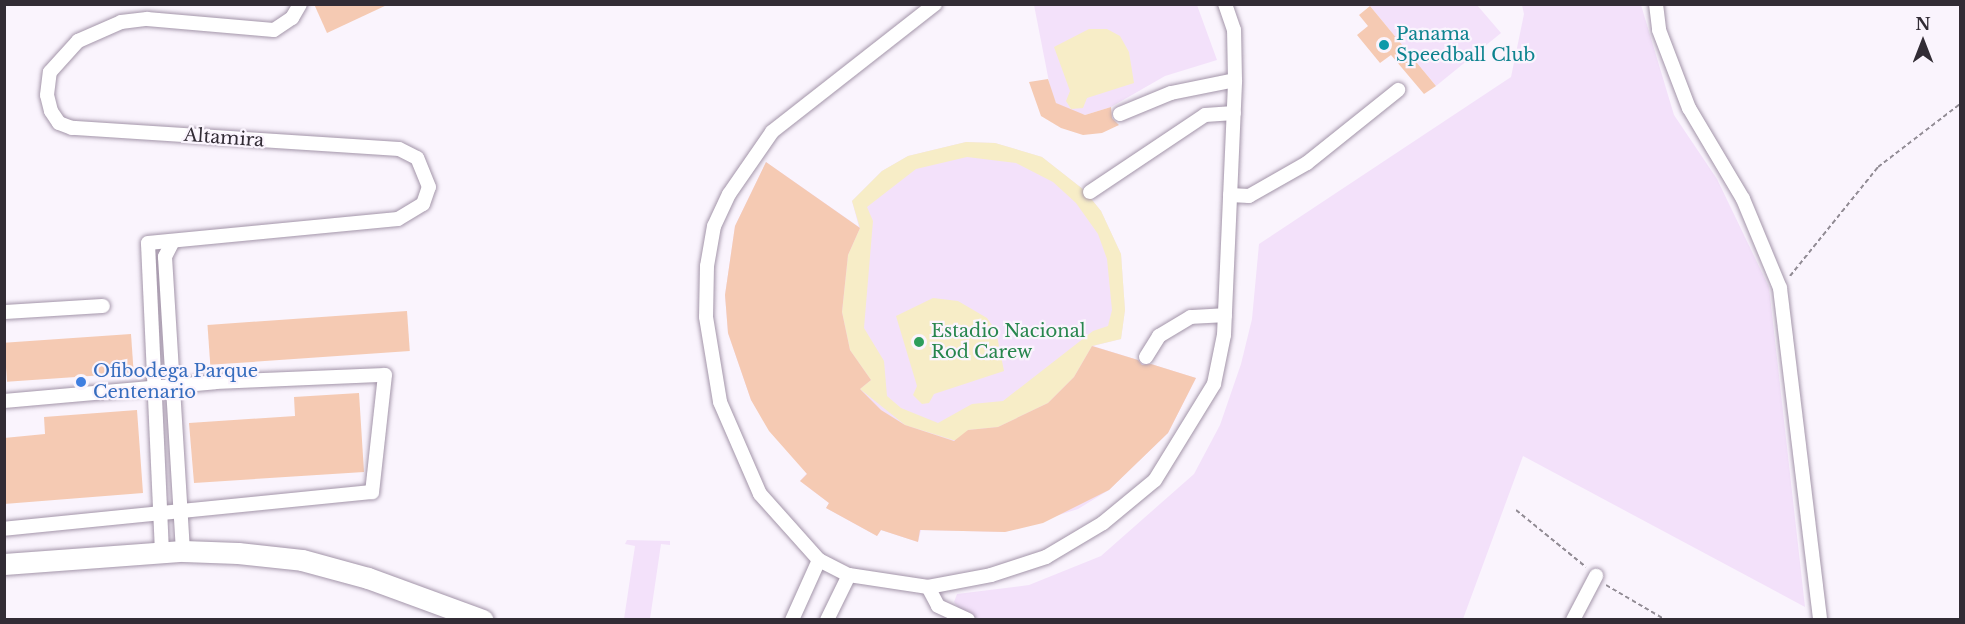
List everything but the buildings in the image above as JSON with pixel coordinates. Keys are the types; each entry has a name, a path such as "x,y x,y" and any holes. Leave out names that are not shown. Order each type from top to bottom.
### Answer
{"highway":[{"path":"4,564 183,551 302,560 368,578 483,620"}],"street":[{"name":"Altamira","path":"153,387 148,243 398,219 423,204 429,187 425,173 417,158 399,148 72,129 59,123 51,111 47,95 50,72 63,54 94,31 121,21 147,19 274,30 292,18 300,4"},
{"path":"935,4 772,132 729,194 714,226 707,266 706,317 720,402 760,494 819,560 849,575 928,587 991,575 1046,557 1103,523 1155,480 1214,384 1225,315 1235,80 1234,30 1225,4"},
{"path":"1656,4 1659,30 1689,108 1743,199 1780,288 1820,620"},
{"path":"1120,114 1171,93 1235,80"},
{"path":"1230,195 1249,196 1307,163 1398,90"},
{"path":"1090,192 1205,115 1234,113"},
{"path":"173,241 165,257 183,551"},
{"path":"4,312 103,306"},
{"path":"1146,357 1159,336 1191,317 1225,315"},
{"path":"4,401 153,387 385,375 372,492 4,529"},
{"path":"153,387 162,552"},
{"path":"792,620 819,560"},
{"path":"827,620 849,575"},
{"path":"1573,620 1596,576"},
{"path":"928,587 938,606 968,620"}],"path":[{"path":"1780,288 1878,167 1960,104"}],"shaded area":[{"path":"1034,5 1197,5 1217,60 1165,76 1111,107 1085,115 1069,111 1056,103 1051,92"},
{"path":"1477,5 1501,33 1436,86 1370,6"},
{"path":"1522,5 1641,5 1674,115 1717,179 1769,287 1805,607 1523,456 1463,619 982,620 960,610 954,602 957,594 1029,585 1101,556 1194,474 1220,425 1241,364 1252,319 1259,244 1511,77 1524,14"},
{"name":"Estadio Nacional Rod Carew","path":"966,142 995,143 1042,157 1084,190 1101,211 1121,254 1125,310 1121,339 1093,346 1196,378 1168,433 1109,490 1078,509 1005,532 921,530 918,542 881,530 877,536 826,508 829,503 800,481 807,473 751,400 728,333 725,295 735,226 766,162 859,227 852,201 882,171 908,156"},
{"path":"627,540 670,541 670,545 661,544 650,619 624,619 635,546 625,544"}],"sand":[{"path":"1089,29 1107,29 1120,36 1129,52 1134,83 1087,98 1083,108 1071,109 1066,101 1070,91 1054,47"},
{"path":"966,142 995,143 1042,157 1084,190 1101,211 1121,254 1125,310 1121,339 1092,346 1074,377 1048,403 998,427 968,430 961,440 953,440 905,425 860,389 871,380 850,350 842,312 848,255 860,228 852,201 882,171 908,156","holes":["967,157 1016,163 1053,182 1076,203 1098,234 1107,259 1112,310 1108,326 1093,331 1003,401 972,404 938,423 901,408 887,396 884,361 864,328 873,221 867,207 916,169"]},
{"path":"933,298 958,301 987,318 996,331 1004,371 934,394 929,403 922,404 913,395 917,386 896,316"}],"place":[{"name":"Panama Speedball Club","path":"1384,45"},
{"name":"Estadio Nacional Rod Carew","path":"919,342"},
{"name":"Ofibodega Parque Centenario","path":"81,382"}]}
